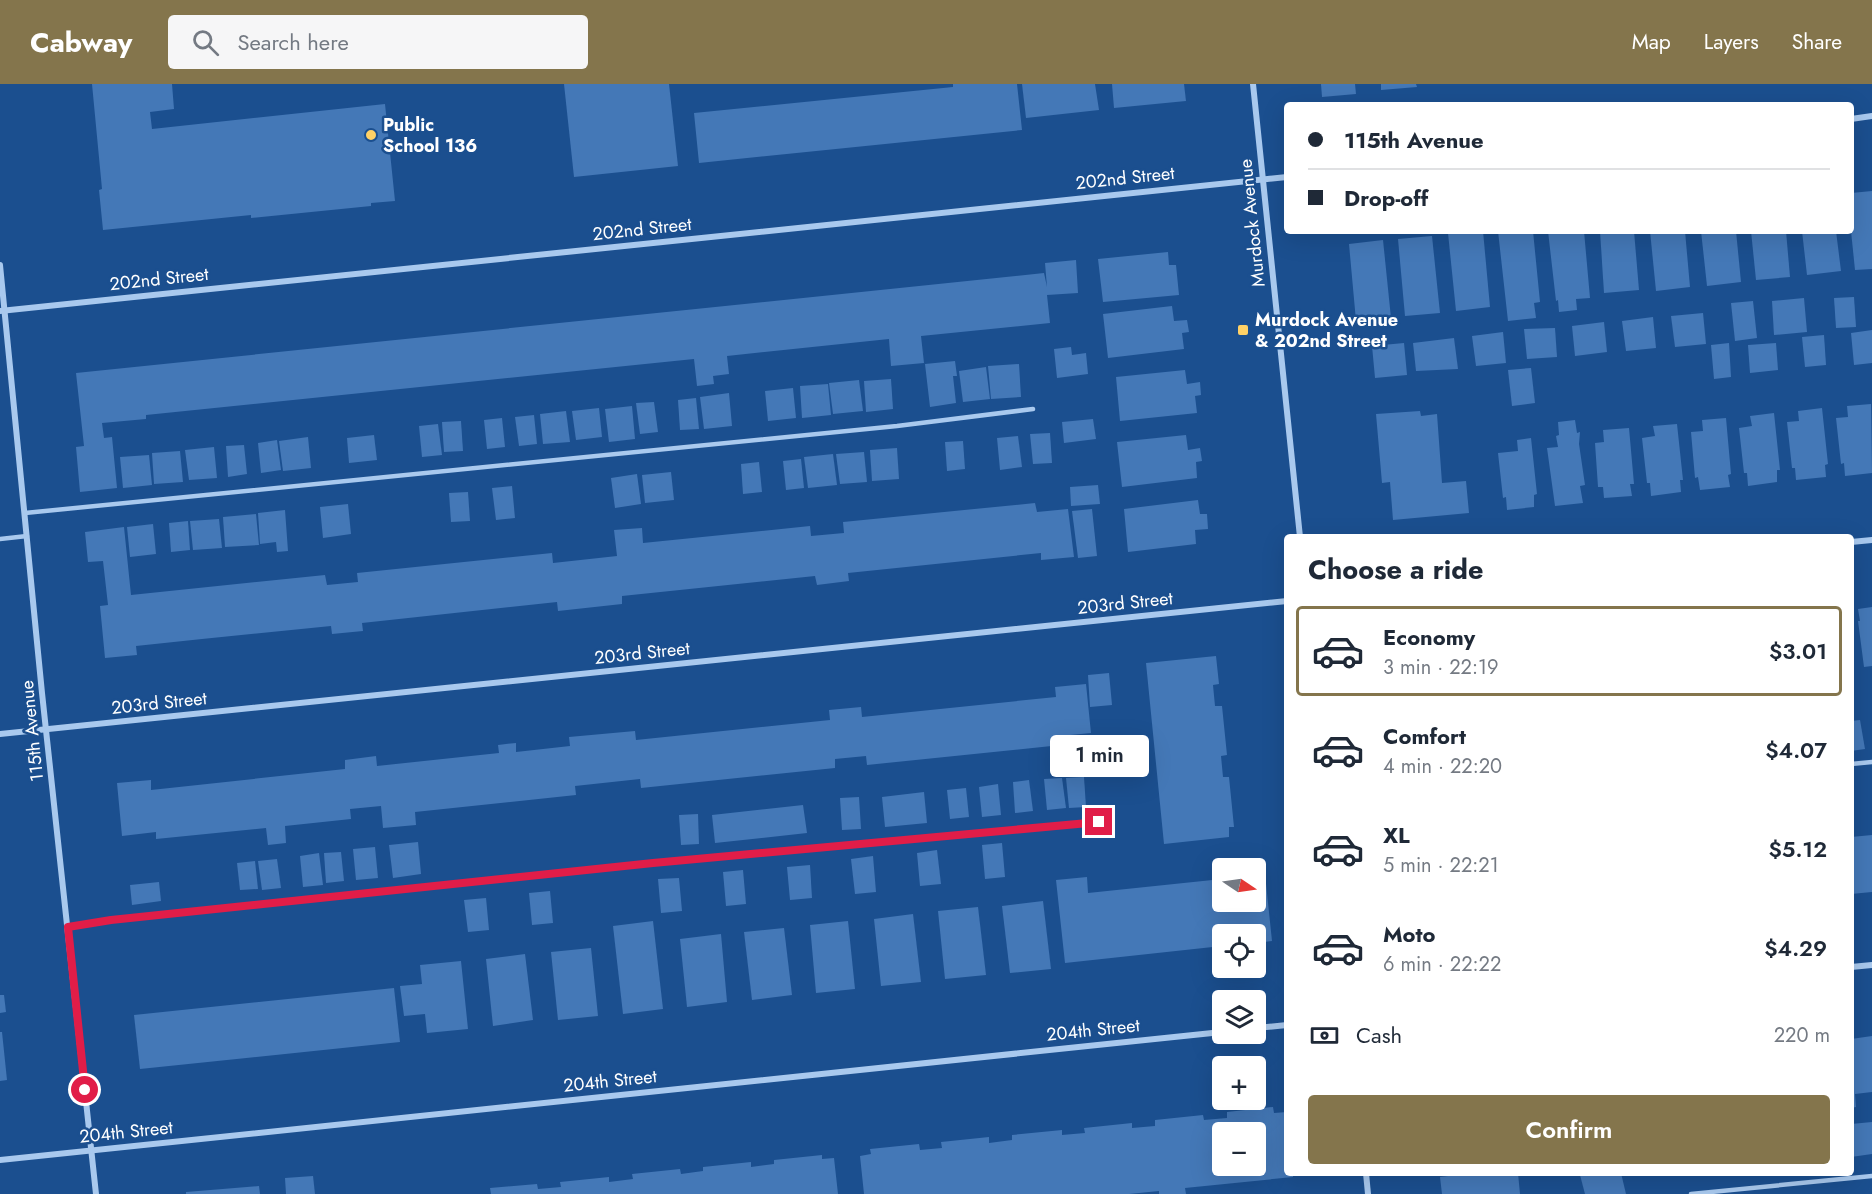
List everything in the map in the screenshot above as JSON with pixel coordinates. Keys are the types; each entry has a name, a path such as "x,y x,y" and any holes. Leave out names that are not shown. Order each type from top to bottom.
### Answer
{"street":[{"name":"Murdock Avenue","path":"1253,84 1300,534"},
{"path":"1854,119 1872,117"},
{"name":"202nd Street","path":"2,311 1284,177"},
{"name":"115th Avenue","path":"0,265 2,311 96,1194"},
{"path":"1854,542 1872,540"},
{"name":"203rd Street","path":"0,734 1284,601"},
{"path":"1854,967 1872,965"},
{"path":"1266,1028 1284,1025"},
{"name":"204th Street","path":"0,1160 1212,1033"},
{"path":"1366,1176 1368,1194"}],"lane":[{"path":"25,513 897,426 1033,409"},
{"path":"0,539 27,536"},
{"path":"1854,764 1872,762"},
{"path":"68,927 123,919 653,863 1099,822"},
{"path":"1691,1194 1872,1176"}],"building":[{"path":"92,84 172,84 174,109 150,112 152,129 385,104 395,201 371,203 371,206 251,218 251,215 103,230 99,190 102,189"},
{"path":"564,84 669,84 678,166 574,177"},
{"path":"953,84 1017,84 1022,130 699,163 694,113 953,87"},
{"path":"1022,84 1095,84 1099,110 1026,118"},
{"path":"1112,84 1184,84 1186,101 1114,108"},
{"path":"1321,84 1355,84 1356,94 1322,97"},
{"path":"1381,84 1416,84 1417,87 1381,90"},
{"path":"1872,191 1872,269 1855,270 1851,234 1854,234 1854,193"},
{"path":"1448,234 1483,234 1490,307 1456,311"},
{"path":"1498,234 1533,234 1540,302 1534,303 1536,318 1508,321"},
{"path":"1548,234 1584,234 1590,298 1576,299 1577,310 1559,312 1558,300 1556,301"},
{"path":"1600,234 1634,234 1639,290 1604,293"},
{"path":"1650,234 1685,234 1690,287 1656,291"},
{"path":"1701,234 1736,234 1741,282 1707,286"},
{"path":"1751,234 1786,234 1790,277 1756,280"},
{"path":"1802,234 1836,234 1841,271 1807,275"},
{"path":"1432,236 1440,313 1405,316 1398,239"},
{"path":"1383,240 1391,318 1356,321 1349,244"},
{"path":"1168,252 1169,265 1176,265 1179,295 1103,302 1098,259"},
{"path":"1076,260 1078,293 1047,295 1050,323 921,336 924,363 891,366 889,339 727,356 729,374 713,376 714,384 697,386 694,359 146,415 146,419 102,423 104,438 112,437 117,488 80,492 76,447 84,446 76,373 1044,273 1047,287 1045,263"},
{"path":"1854,297 1856,327 1836,328 1834,298"},
{"path":"1804,298 1807,332 1774,335 1772,301"},
{"path":"1753,301 1757,338 1735,341 1731,303"},
{"path":"1172,306 1174,321 1187,320 1189,332 1182,333 1184,349 1108,358 1103,314"},
{"path":"1703,313 1706,344 1675,347 1671,316"},
{"path":"1653,317 1656,348 1626,351 1622,321"},
{"path":"1604,322 1607,352 1575,356 1572,326"},
{"path":"1555,328 1557,357 1527,359 1524,329"},
{"path":"1872,330 1872,363 1854,365 1851,333"},
{"path":"1503,332 1506,363 1476,366 1472,336"},
{"path":"1824,335 1826,365 1805,367 1802,337"},
{"path":"1454,338 1458,369 1416,371 1413,343"},
{"path":"1404,343 1407,375 1375,378 1372,346"},
{"path":"1729,343 1731,377 1714,379 1711,345"},
{"path":"1776,343 1778,370 1750,373 1748,345"},
{"path":"1071,347 1072,355 1086,353 1088,374 1057,378 1054,349"},
{"path":"955,361 957,376 953,376 956,403 930,407 925,364"},
{"path":"1019,364 1021,397 991,399 988,366"},
{"path":"986,367 990,399 963,402 959,371"},
{"path":"1531,368 1535,403 1512,406 1508,370"},
{"path":"1185,370 1187,384 1200,382 1201,395 1195,396 1197,413 1120,421 1116,377"},
{"path":"891,379 893,409 866,412 864,381"},
{"path":"859,380 863,411 833,414 829,383"},
{"path":"828,384 831,415 802,418 800,386"},
{"path":"793,388 796,418 768,421 765,391"},
{"path":"729,393 732,426 704,429 700,397"},
{"path":"696,398 699,429 680,430 678,400"},
{"path":"654,402 658,432 640,434 636,403"},
{"path":"1871,404 1872,473 1845,476 1844,463 1841,464 1836,418 1848,417 1847,406"},
{"path":"632,406 635,439 609,442 605,409"},
{"path":"599,408 602,437 576,440 572,411"},
{"path":"1822,408 1828,464 1825,465 1826,477 1796,480 1795,468 1792,468 1787,422 1799,421 1798,411"},
{"path":"566,411 570,442 543,444 540,414"},
{"path":"1420,411 1421,416 1437,414 1442,483 1466,481 1469,513 1393,520 1390,482 1382,483 1376,414"},
{"path":"1774,413 1780,470 1777,470 1777,482 1748,486 1747,473 1744,473 1739,428 1752,426 1750,416"},
{"path":"534,415 537,444 519,446 515,417"},
{"path":"502,418 505,447 487,449 484,420"},
{"path":"1726,418 1730,487 1700,490 1698,477 1695,478 1691,432 1703,431 1702,420"},
{"path":"1093,419 1096,439 1064,443 1062,422"},
{"path":"1575,420 1577,433 1580,432 1579,444 1585,485 1580,486 1583,503 1555,506 1547,448 1558,447 1556,436 1559,435 1558,422"},
{"path":"461,421 463,451 444,452 442,422"},
{"path":"438,424 442,455 422,457 419,426"},
{"path":"1677,424 1683,480 1680,480 1681,492 1651,496 1650,483 1647,483 1642,438 1655,436 1653,426"},
{"path":"1629,428 1634,484 1630,484 1632,496 1604,498 1603,487 1598,487 1595,443 1604,442 1603,430"},
{"path":"1050,433 1052,463 1033,464 1030,434"},
{"path":"374,435 377,460 349,463 347,438"},
{"path":"1186,435 1188,450 1200,448 1202,461 1196,462 1197,478 1122,487 1117,442"},
{"path":"1018,436 1022,467 1000,470 997,438"},
{"path":"308,437 311,468 283,471 279,441"},
{"path":"1531,438 1537,494 1534,495 1534,507 1507,510 1506,497 1503,498 1498,453 1518,451 1517,440"},
{"path":"277,440 281,470 261,473 258,443"},
{"path":"963,441 965,469 947,471 945,442"},
{"path":"244,445 247,474 228,477 226,446"},
{"path":"214,447 217,478 189,480 185,450"},
{"path":"897,448 899,479 872,481 870,450"},
{"path":"180,451 183,482 154,484 152,453"},
{"path":"864,452 867,482 840,484 836,454"},
{"path":"833,454 837,485 808,488 804,457"},
{"path":"149,455 152,485 123,488 120,457"},
{"path":"801,459 804,488 786,490 783,461"},
{"path":"759,462 762,492 743,494 741,464"},
{"path":"671,472 674,500 645,503 642,475"},
{"path":"637,474 641,504 615,508 611,478"},
{"path":"1098,485 1100,504 1071,506 1070,487"},
{"path":"512,486 515,518 496,520 492,488"},
{"path":"468,492 470,521 451,522 449,493"},
{"path":"1198,500 1200,514 1207,514 1208,529 1195,530 1196,544 1128,552 1124,509"},
{"path":"1035,503 1037,512 1068,509 1074,557 1041,560 1041,553 848,573 849,581 817,585 815,576 622,596 622,604 558,611 557,602 362,623 363,631 332,634 331,626 202,639 136,646 137,655 105,658 100,606 108,605 103,561 88,562 85,532 124,527 131,595 325,575 327,585 358,582 357,573 552,553 553,563 617,556 614,530 642,528 643,543 810,526 811,536 844,533 843,522"},
{"path":"348,504 351,534 323,538 320,507"},
{"path":"1092,509 1097,556 1078,558 1072,511"},
{"path":"285,510 288,551 277,552 276,542 260,544 258,513"},
{"path":"256,514 259,545 225,547 223,517"},
{"path":"219,519 222,548 193,550 190,521"},
{"path":"188,521 190,550 171,552 169,523"},
{"path":"153,524 156,554 130,557 127,527"},
{"path":"1872,607 1872,666 1864,667 1858,609"},
{"path":"1216,656 1219,684 1213,685 1215,706 1222,706 1227,755 1221,756 1223,777 1229,777 1234,827 1229,827 1229,837 1164,844 1146,663"},
{"path":"1109,673 1112,705 1090,707 1088,675"},
{"path":"1086,684 1091,733 1060,736 1061,745 867,765 866,756 835,759 835,768 641,788 640,779 575,786 576,795 415,812 416,825 383,828 381,806 350,809 351,819 285,826 286,843 268,845 266,828 156,839 156,832 122,836 117,783 151,780 151,790 345,769 345,760 376,756 377,766 499,753 498,745 506,744 516,743 516,752 570,746 569,737 635,731 636,740 830,720 829,710 861,707 862,717 1056,697 1055,687"},
{"path":"1860,720 1865,749 1854,751 1854,721"},
{"path":"1084,777 1086,807 1069,808 1066,778"},
{"path":"1062,778 1066,808 1047,810 1044,779"},
{"path":"1029,780 1033,811 1015,813 1013,782"},
{"path":"998,784 1001,815 982,817 979,787"},
{"path":"966,788 969,817 950,819 947,790"},
{"path":"924,792 927,823 885,827 882,797"},
{"path":"859,797 861,829 842,830 840,798"},
{"path":"803,805 807,833 715,843 712,815"},
{"path":"698,814 699,844 681,845 679,815"},
{"path":"1872,835 1872,892 1854,894 1854,837"},
{"path":"418,842 421,874 393,878 389,845"},
{"path":"1002,843 1005,877 985,879 982,845"},
{"path":"375,847 378,878 356,880 353,849"},
{"path":"937,850 941,884 920,886 917,853"},
{"path":"341,852 344,881 326,883 324,853"},
{"path":"319,853 323,885 303,887 300,856"},
{"path":"873,856 876,892 855,894 851,859"},
{"path":"277,859 281,888 262,890 258,861"},
{"path":"255,861 258,889 240,890 237,863"},
{"path":"810,865 812,898 790,900 787,867"},
{"path":"743,870 746,904 726,906 723,872"},
{"path":"1087,877 1088,893 1212,880 1212,912 1266,912 1266,884 1272,941 1266,942 1266,924 1212,924 1212,947 1065,963 1056,880"},
{"path":"679,878 682,911 661,913 658,879"},
{"path":"159,882 161,901 132,905 130,885"},
{"path":"550,891 553,923 532,925 529,893"},
{"path":"486,898 489,930 468,932 464,900"},
{"path":"1043,901 1051,969 1010,973 1002,906"},
{"path":"978,907 986,975 945,979 938,911"},
{"path":"913,914 921,982 881,986 874,919"},
{"path":"653,921 663,1009 623,1014 613,926"},
{"path":"848,921 855,989 816,993 810,925"},
{"path":"784,928 792,995 752,1000 744,932"},
{"path":"721,934 727,1002 687,1007 680,939"},
{"path":"591,948 598,1016 558,1020 551,952"},
{"path":"525,954 533,1020 493,1026 486,959"},
{"path":"461,961 468,1029 427,1033 425,1014 404,1016 400,986 422,984 420,965"},
{"path":"394,988 400,1042 140,1069 134,1015"},
{"path":"0,995 4,995 6,1012 0,1013"},
{"path":"0,1032 2,1032 7,1080 0,1081"},
{"path":"1872,1036 1872,1092 1855,1094 1856,1107 1854,1107 1854,1039"},
{"path":"1273,1107 1274,1113 1284,1112 1284,1176 1293,1177 1185,1188 1186,1194 1159,1194 1159,1191 1129,1194 864,1194 860,1156 871,1154 870,1149 919,1144 920,1150 942,1148 941,1142 989,1137 989,1143 1012,1140 1012,1135 1062,1130 1062,1135 1085,1133 1084,1128 1132,1123 1132,1128 1155,1126 1155,1120 1203,1115 1204,1120 1227,1118 1227,1112 1266,1110 1266,1108"},
{"path":"1872,1122 1872,1154 1854,1157 1854,1124"},
{"path":"822,1155 822,1159 834,1158 838,1194 491,1194 490,1188 537,1184 538,1189 561,1187 560,1182 609,1177 609,1182 633,1179 632,1174 680,1169 681,1174 703,1171 703,1167 751,1162 751,1167 774,1164 774,1160"},
{"path":"313,1176 315,1194 286,1194 285,1178"},
{"path":"1518,1176 1520,1194 1442,1194 1440,1177"},
{"path":"1580,1176 1622,1176 1626,1194 1585,1194"},
{"path":"259,1186 260,1194 186,1194 186,1192"}],"place":[{"name":"Public School 136","path":"371,135"},
{"name":"Murdock Avenue & 202nd Street","path":"1243,330"}],"route":[{"path":"85,1090 68,927 111,920 653,863 1099,822"}]}
